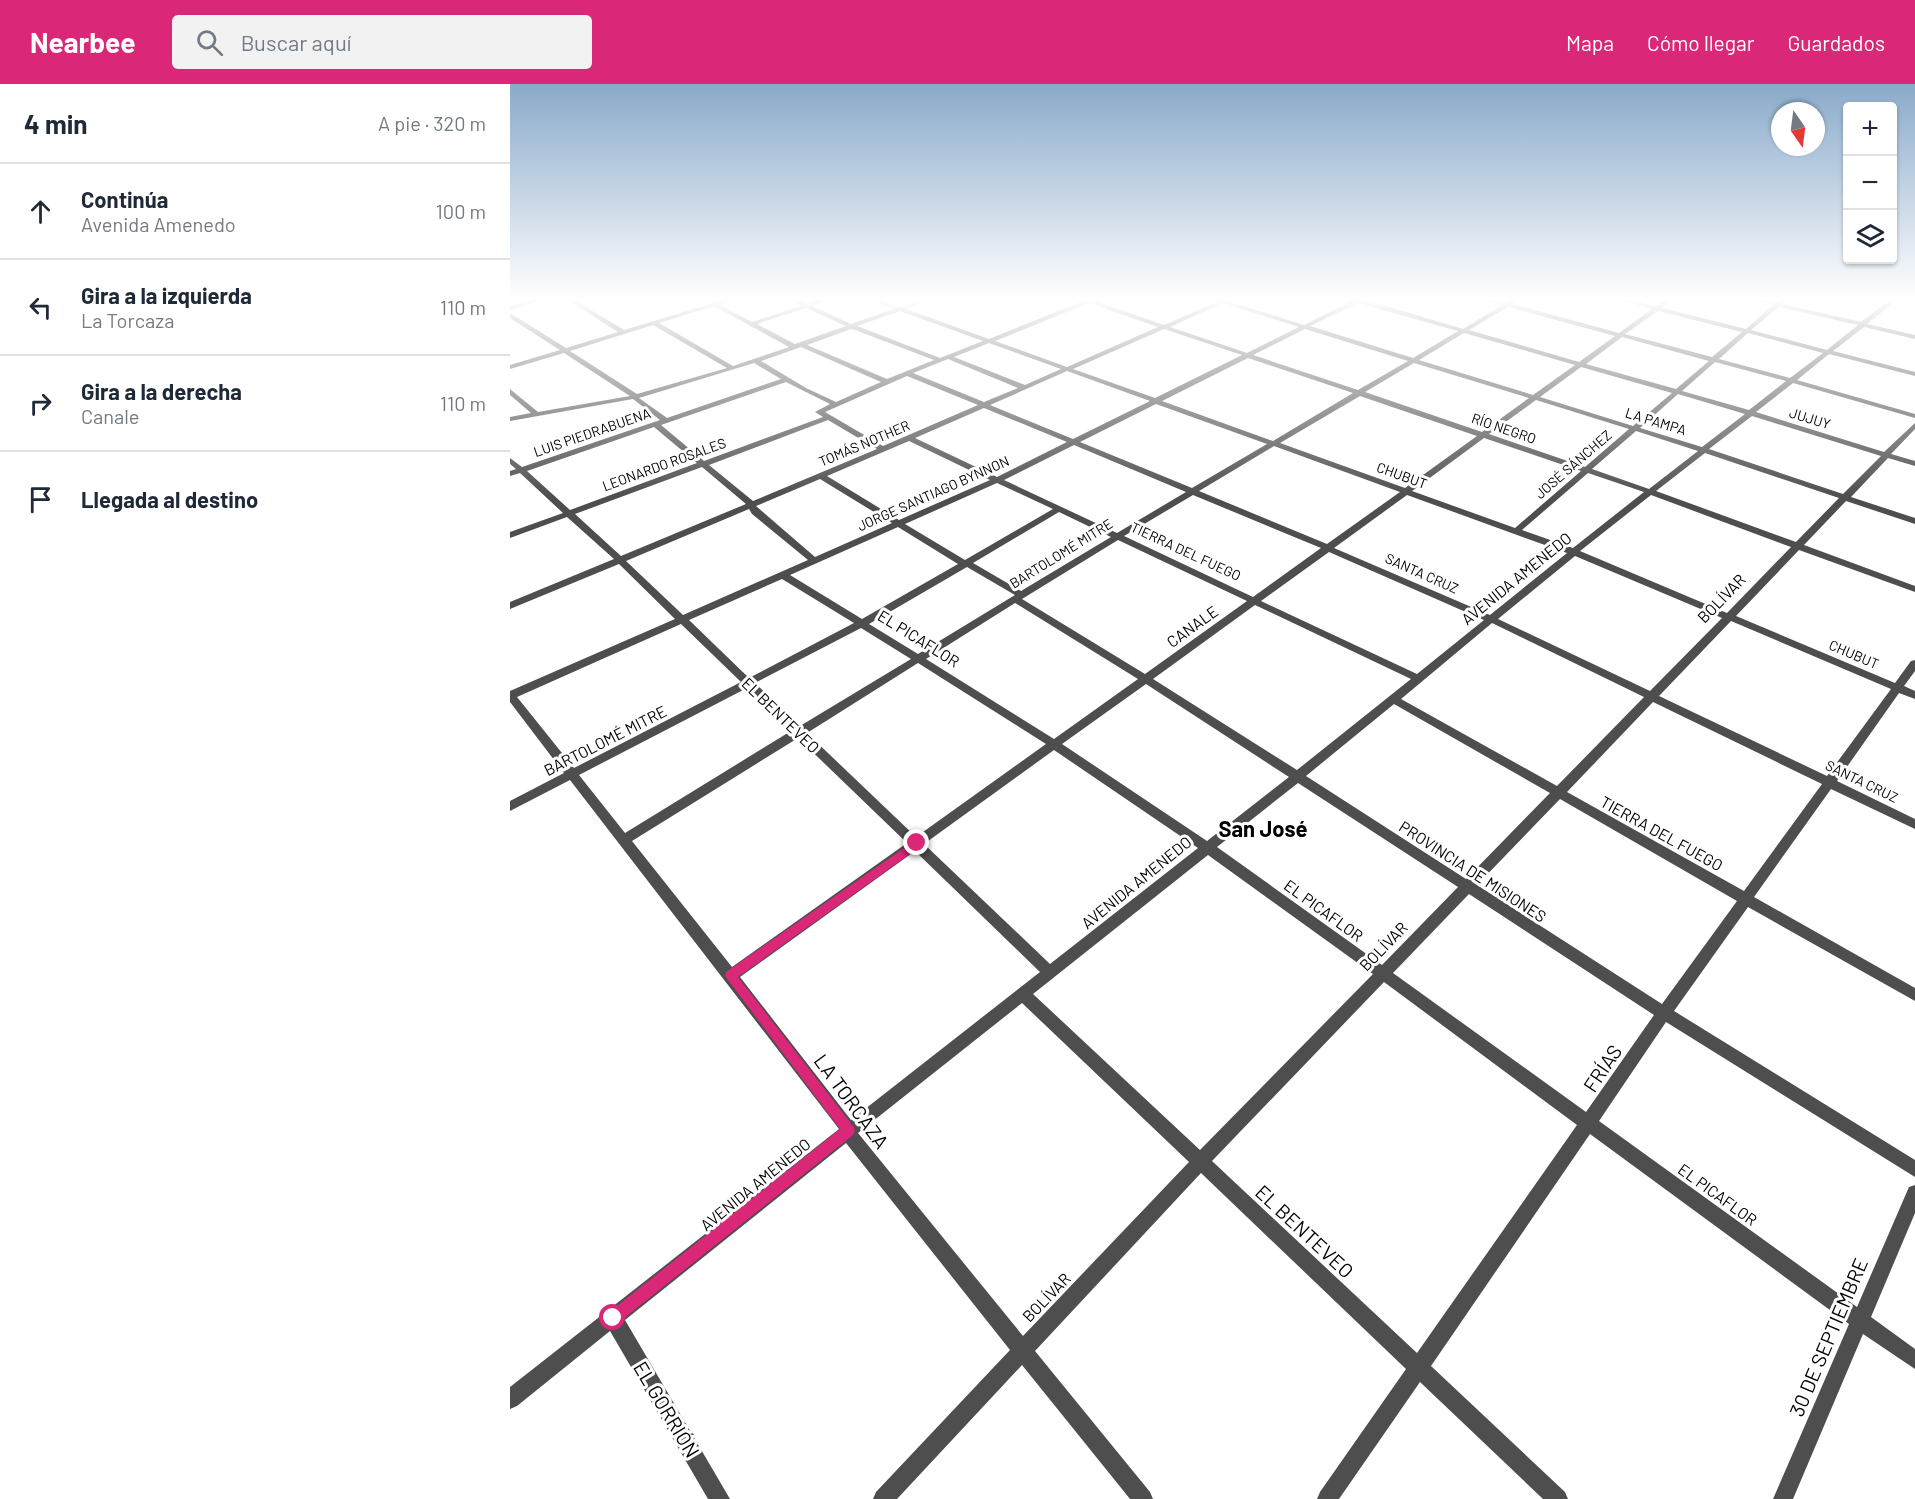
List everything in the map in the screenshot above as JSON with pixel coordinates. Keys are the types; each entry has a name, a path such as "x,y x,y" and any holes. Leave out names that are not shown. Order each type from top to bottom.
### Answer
{"street":[{"path":"587,365 666,421"},
{"path":"510,419 635,398 739,365"},
{"path":"763,365 782,375 786,380 835,404"},
{"path":"846,365 887,382"},
{"path":"883,449 819,412 927,365"},
{"path":"968,365 1026,388"},
{"name":"CHUBUT","path":"1054,365 1574,552 1915,695"},
{"name":"TOMÁS NOTHER","path":"510,606 621,561 1079,365"},
{"name":"JORGE SANTIAGO BYNNON","path":"510,696 998,480 1226,365"},
{"name":"RÍO NEGRO","path":"1275,365 1651,492 1915,589"},
{"name":"BARTOLOMÉ MITRE","path":"625,839 1118,536 1404,365"},
{"name":"LA PAMPA","path":"1428,365 1704,450 1915,521"},
{"name":"CANALE","path":"730,976 1328,548 1404,490 1578,365"},
{"name":"JUJUY","path":"1583,365 1751,413 1915,464"},
{"name":"JOSÉ SÁNCHEZ","path":"1516,531 1708,365"},
{"path":"1733,365 1915,416"},
{"name":"AVENIDA AMENEDO","path":"510,1399 1297,777 1574,552 1813,365"},
{"path":"1882,365 1915,374"},
{"name":"SANTA CRUZ","path":"907,374 1328,548 1491,619 1915,824"},
{"name":"LUIS PIEDRABUENA","path":"510,474 786,380"},
{"path":"510,391 536,414"},
{"name":"LEONARDO ROSALES","path":"510,535 828,418"},
{"path":"656,425 752,505 756,512 814,561"},
{"name":"BOLÍVAR","path":"883,1499 1200,1162 1915,425"},
{"name":"TIERRA DEL FUEGO","path":"909,438 1417,678"},
{"name":"EL BENTEVEO","path":"510,460 621,561 1049,972"},
{"name":"PROVINCIA DE MISIONES","path":"821,476 963,562 1664,1013 1915,1169"},
{"name":"BARTOLOMÉ MITRE","path":"510,806 861,624 963,562 1059,509"},
{"name":"EL PICAFLOR","path":"783,575 920,658 1206,847 1590,1122 1915,1360"},
{"name":"FRÍAS","path":"1327,1499 1664,1013 1915,663"},
{"name":"LA TORCAZA","path":"510,696 625,839 849,1130 854,1142 1143,1499"},
{"name":"TIERRA DEL FUEGO","path":"1393,699 1915,995"},
{"name":"EL BENTEVEO","path":"1022,993 1558,1499"},
{"name":"30 DE SEPTIEMBRE","path":"1783,1499 1915,1193"},
{"name":"EL GORRIÓN","path":"613,1318 720,1499"}],"district":[{"name":"San José","path":"1263,828"}],"route":[{"path":"613,1318 849,1130 730,976 917,843"}]}
